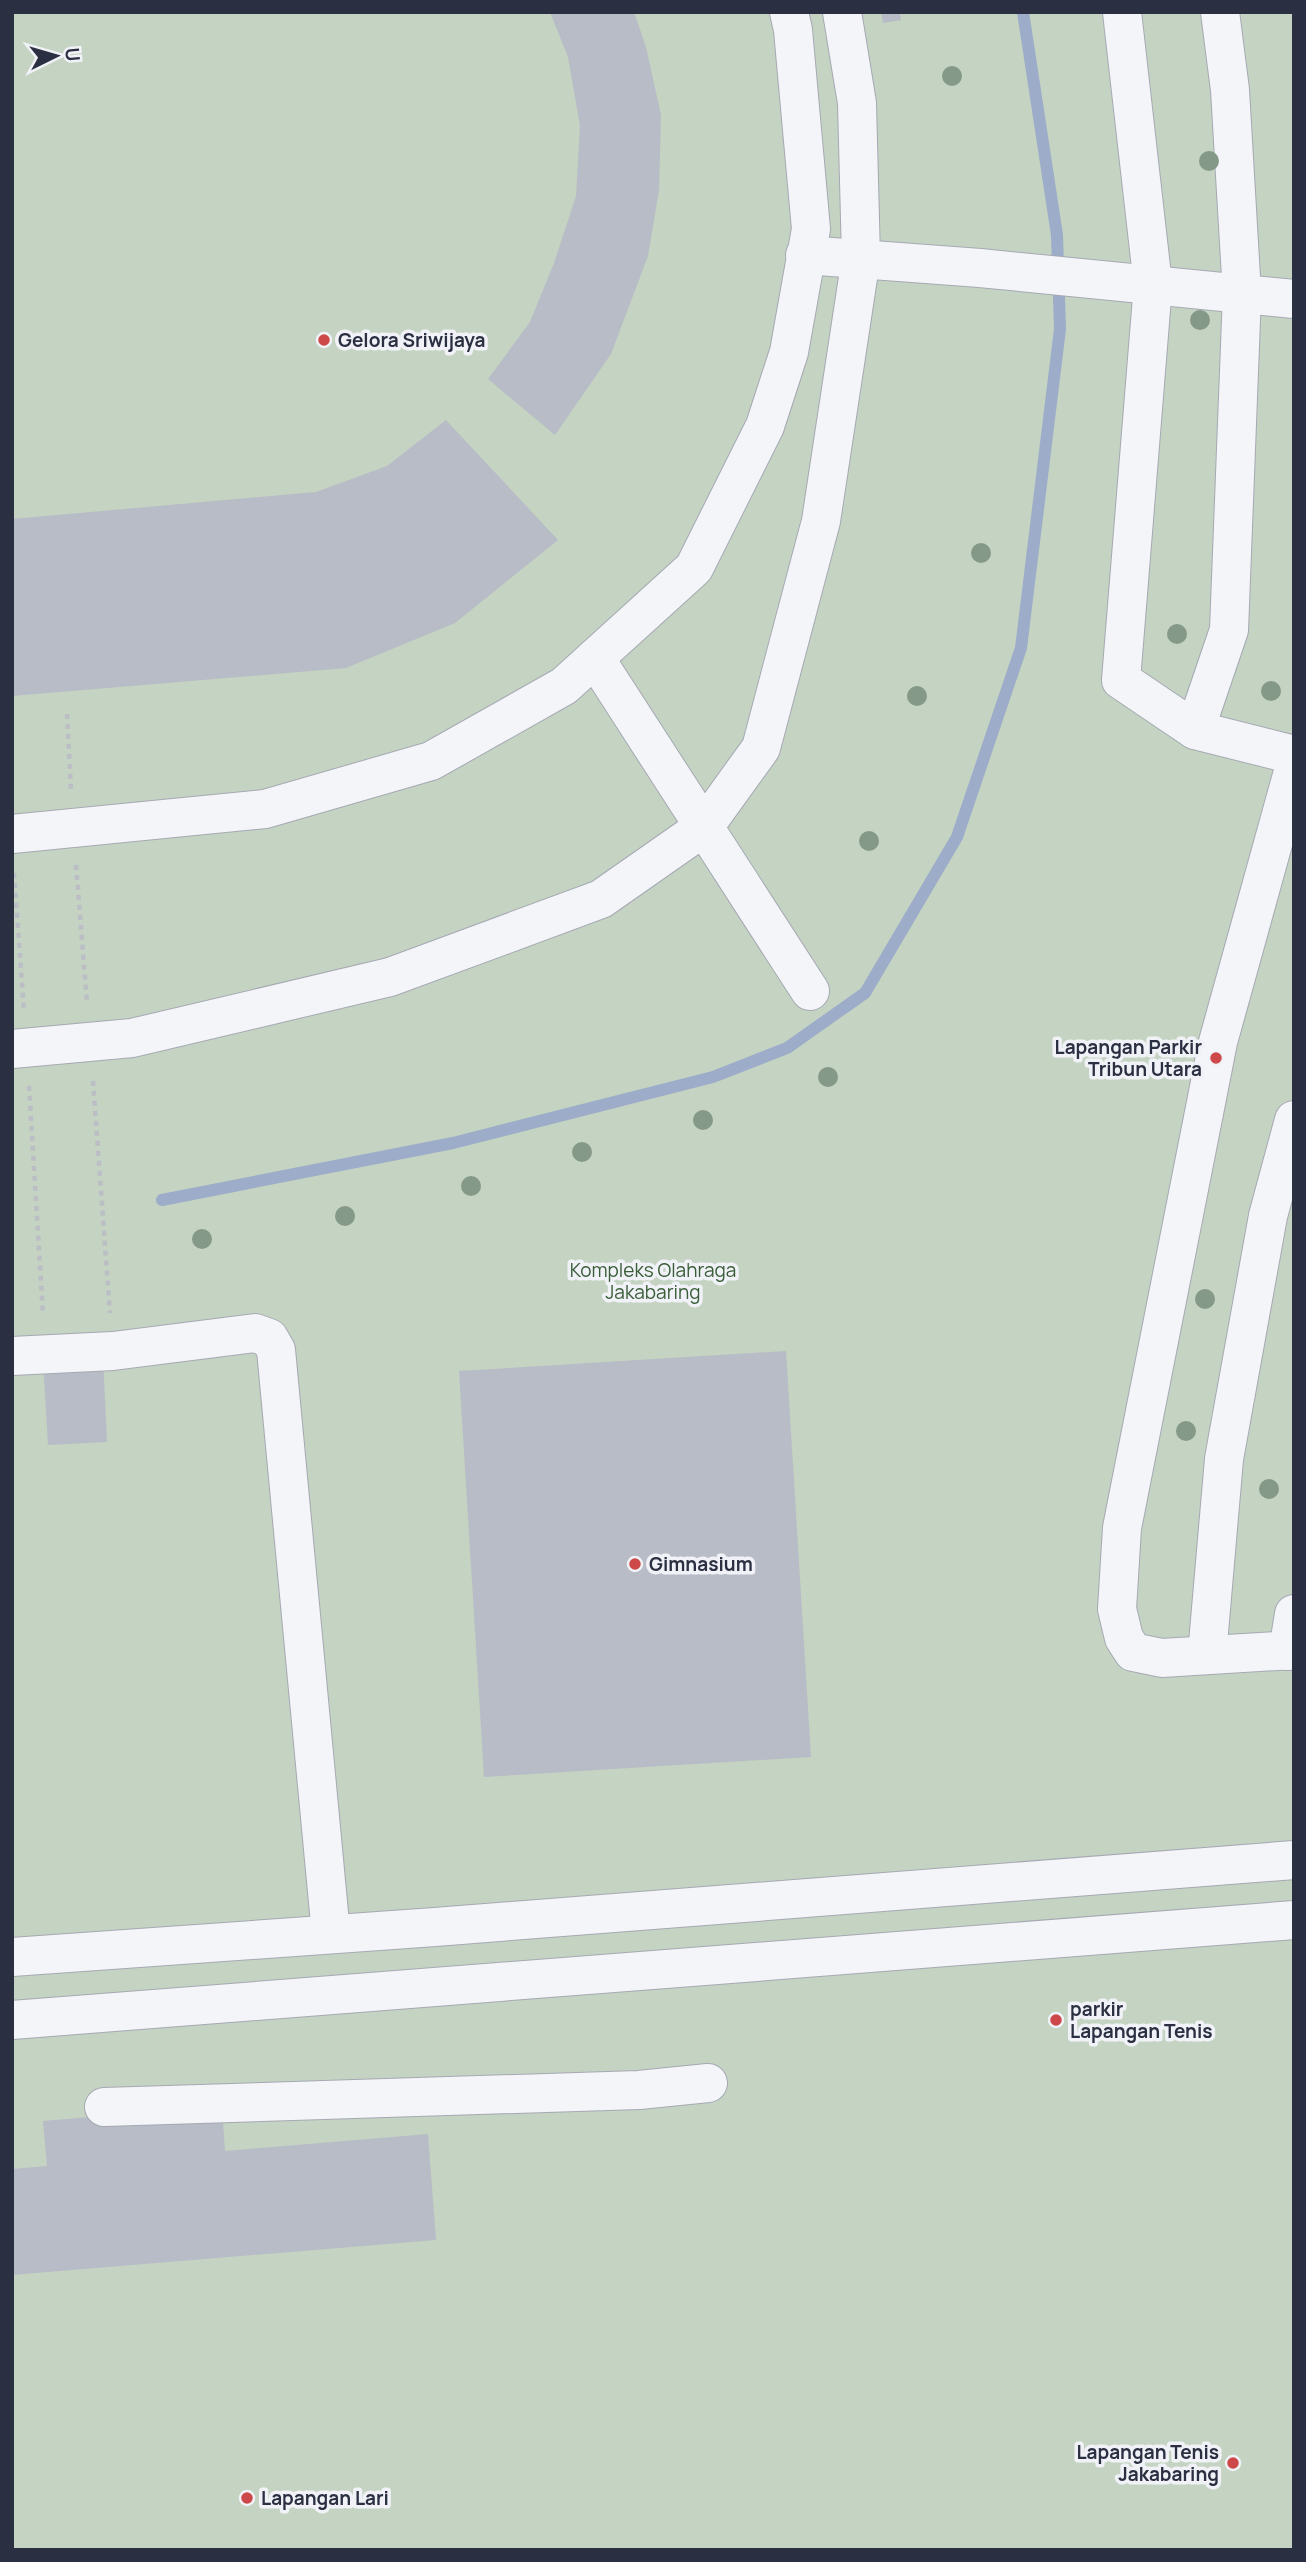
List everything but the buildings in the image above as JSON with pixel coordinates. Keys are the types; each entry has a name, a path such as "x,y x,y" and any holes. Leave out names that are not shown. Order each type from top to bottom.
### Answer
{"lane":[{"path":"12,834 265,809 431,761 564,686 694,568 765,426 789,352 804,256 811,229 793,30 789,12"},
{"path":"19,1048 132,1038 390,977 601,899 704,827 761,748 821,521 861,258 857,103 842,12"},
{"path":"1122,12 1153,285 1121,680 1195,730 1294,755"},
{"path":"1195,730 1229,630 1242,294 1230,90 1220,12"},
{"path":"804,256 980,268 1294,299"},
{"path":"595,657 810,991"},
{"path":"1294,768 1218,1042 1122,1528 1117,1609 1124,1638 1133,1652 1162,1658 1291,1650 1294,1614"},
{"path":"1207,1655 1224,1459 1268,1216 1294,1120"},
{"path":"29,1356 113,1351 254,1333 269,1338 276,1349 331,1934"},
{"path":"12,1957 1294,1860"},
{"path":"12,2020 1294,1920"},
{"path":"104,2107 639,2090 708,2083"}],"path":[{"path":"14,872 29,1356"}],"green space":[{"name":"Kompleks Olahraga Jakabaring","path":"12,12 1294,12 1294,2550 12,2550"}],"waterway":[{"path":"162,1200 453,1143 713,1077 787,1048 865,993 957,837 1021,648 1060,329 1057,235 1023,12"}],"place":[{"name":"Gelora Sriwijaya","path":"324,340"},
{"name":"Lapangan Parkir Tribun Utara","path":"1216,1058"},
{"name":"Gimnasium","path":"635,1564"},
{"name":"parkir Lapangan Tenis","path":"1056,2020"},
{"name":"Lapangan Tenis Jakabaring","path":"1233,2463"},
{"name":"Lapangan Lari","path":"247,2498"}]}
